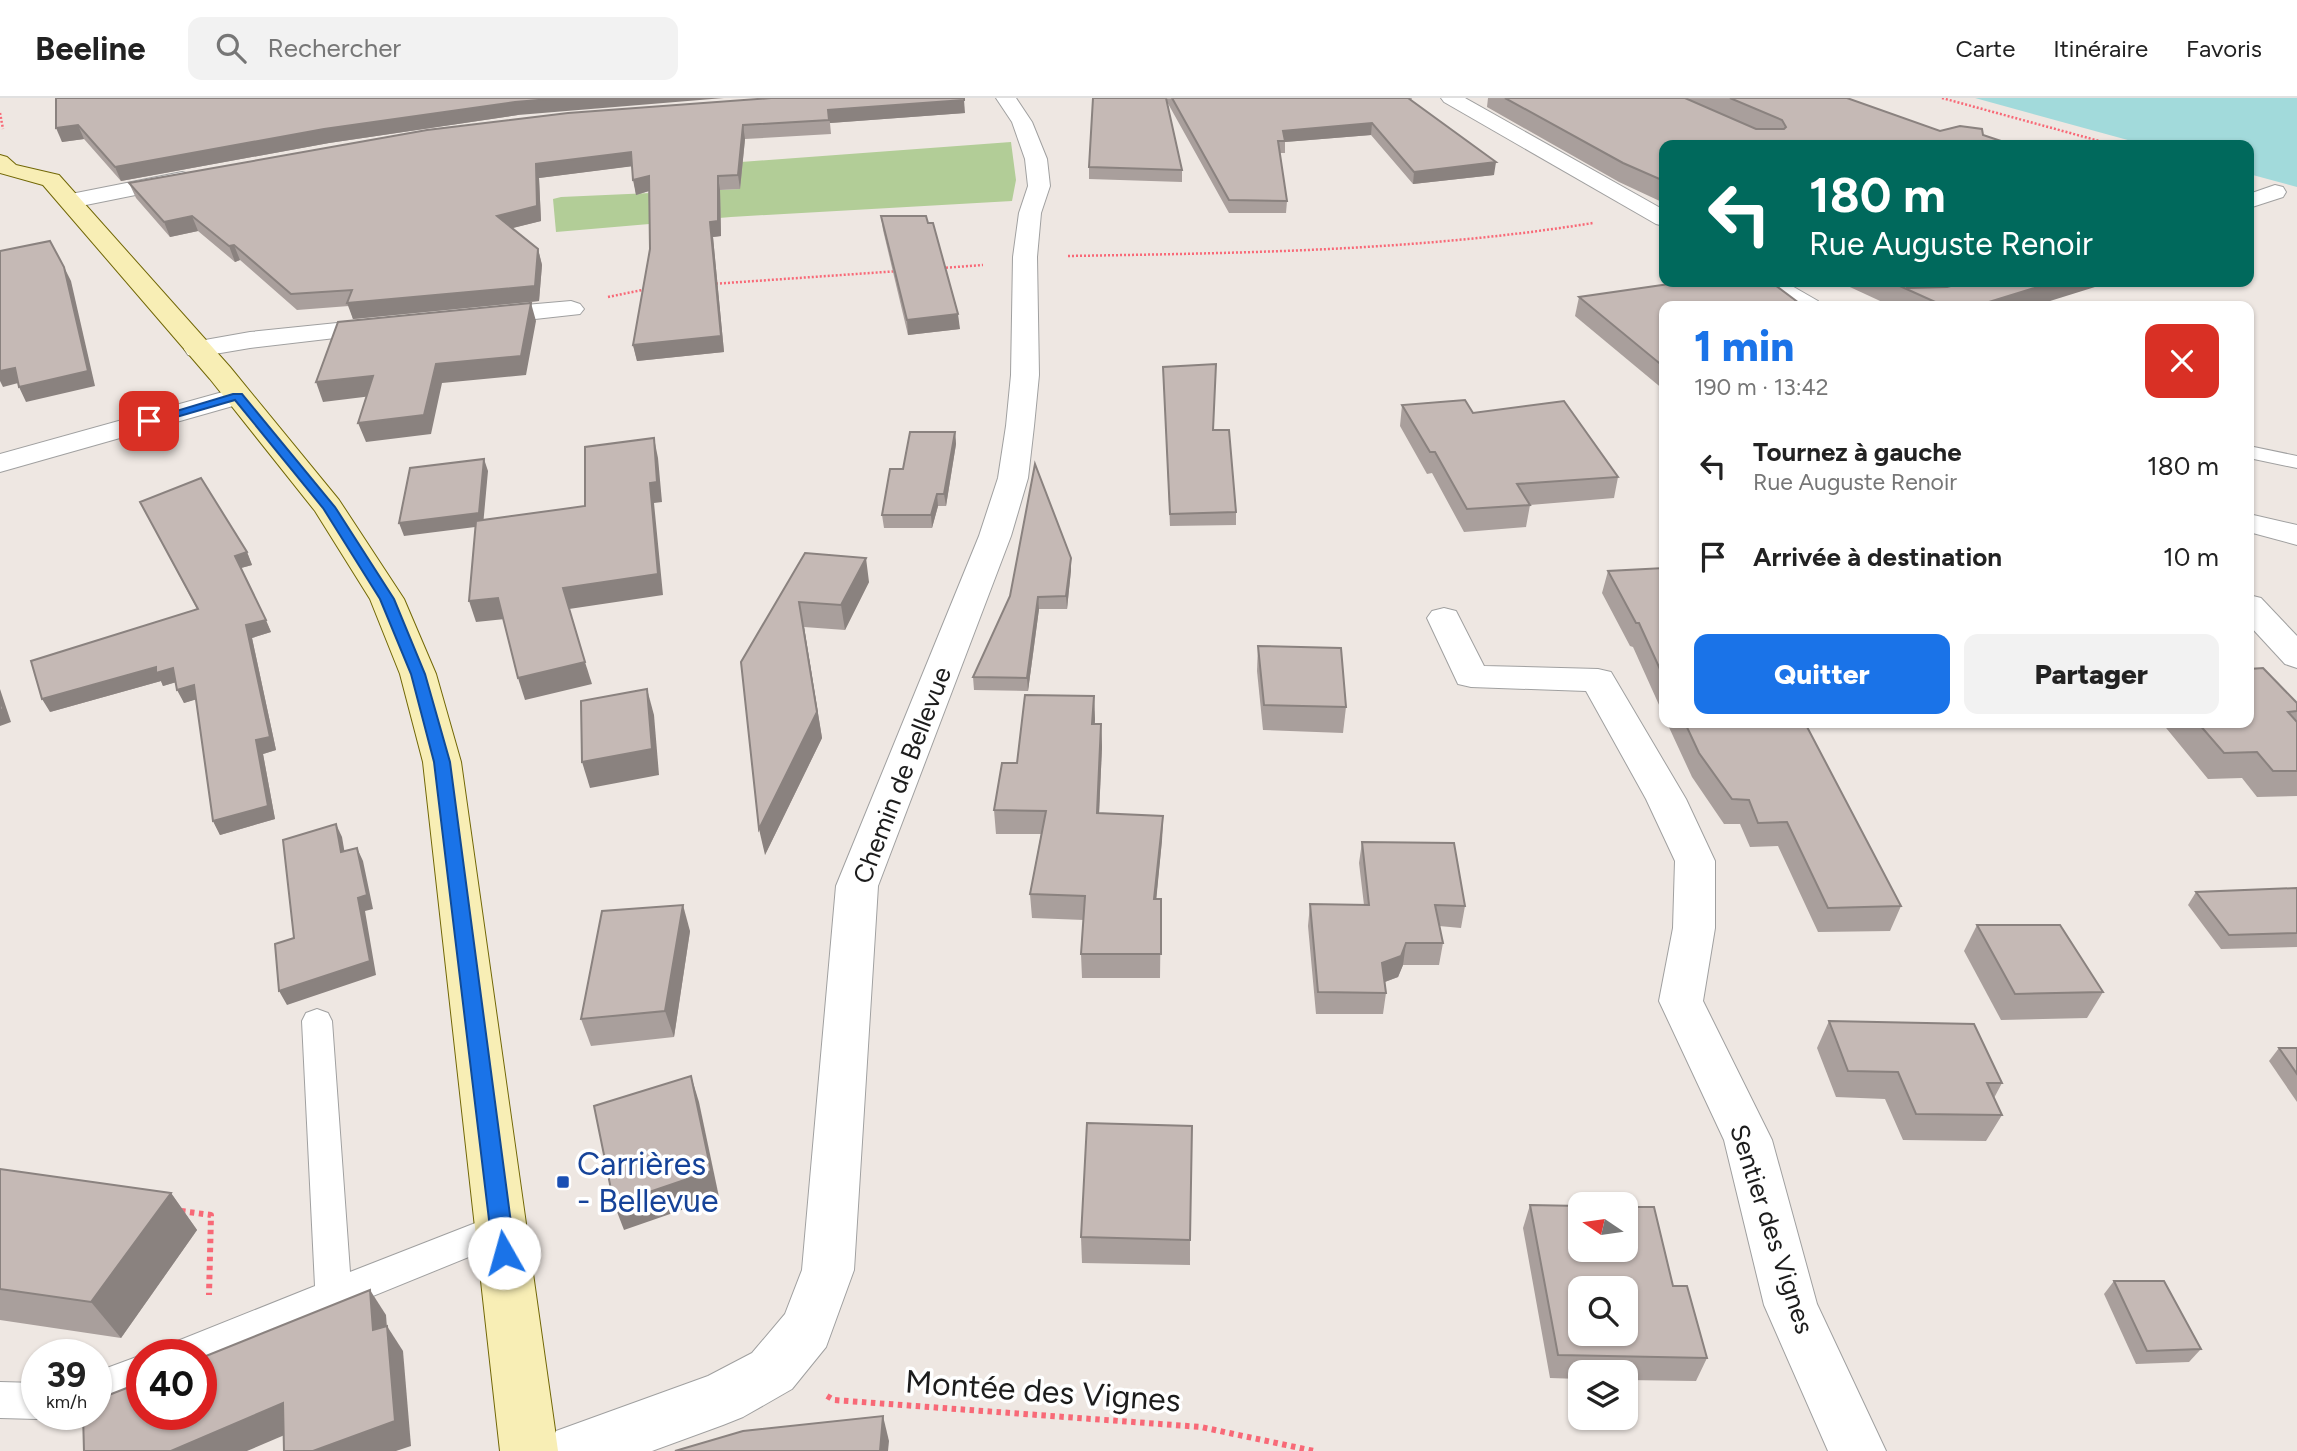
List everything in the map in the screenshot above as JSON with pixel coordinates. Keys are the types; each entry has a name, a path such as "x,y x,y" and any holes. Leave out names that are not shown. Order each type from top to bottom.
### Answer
{"street":[{"name":"Chemin de Bellevue","path":"576,1451 723,1398 772,1371 807,1329 828,1270 857,886 996,536 1013,478 1024,375 1025,260 1030,213 1039,186 1037,159 1021,122 1006,98"},
{"path":"1451,98 1658,216"},
{"path":"0,145 0,154"},
{"path":"0,161 9,170 51,180 71,201 328,507 387,599 418,674 442,762 529,1451"},
{"path":"71,201 202,176"},
{"path":"2254,199 2275,192"},
{"path":"1777,287 1800,301"},
{"path":"461,319 571,309"},
{"path":"197,349 250,340 406,324"},
{"path":"0,463 237,396"},
{"path":"2254,524 2297,535"},
{"path":"2254,610 2297,657"},
{"name":"Sentier des Vignes","path":"1444,618 1471,676 1598,680 1666,799 1695,861 1694,929 1681,1001 1748,1140 1791,1305 1857,1451"}],"lane":[{"path":"2254,453 2297,463"},
{"path":"317,1021 334,1296"},
{"path":"217,1343 501,1228"},
{"path":"0,1400 21,1401"}],"path":[{"path":"1942,98 2095,140"},
{"path":"934,269 1025,260 1414,247 1658,216"},
{"path":"710,285 908,270"},
{"path":"571,309 631,291 657,289"},
{"path":"172,1210 211,1215 199,1339"},
{"name":"Montée des Vignes","path":"772,1371 834,1399 1201,1427 1314,1451"}],"green space":[{"path":"1011,142 1016,180 1012,201 731,217 556,232 553,199 561,197 740,189 741,162"}],"water":[{"path":"1975,98 2297,98 2297,187 2254,175 2254,140 2128,140"}],"building":[{"path":"56,98 562,98 515,102 324,129 115,167 78,125 56,128"},
{"path":"771,98 964,100 828,110 829,120 743,125 738,175 718,176 718,221 710,222 721,336 633,345 650,249 649,176 633,180 631,152 536,164 537,206 497,216 538,249 535,286 347,303 352,290 291,294 234,245 229,246 192,216 164,222 129,183 427,130 568,113"},
{"path":"1093,98 1166,98 1182,170 1089,167"},
{"path":"1172,98 1408,98 1496,162 1414,172 1372,123 1283,131 1285,141 1278,141 1287,201 1229,200"},
{"path":"1505,98 1685,98 1756,129 1784,129 1786,127 1782,120 1730,98 1847,98 1940,131 1960,126 1982,129 1983,135 1998,140 1659,140 1659,179 1623,163"},
{"path":"881,216 926,216 928,223 933,223 958,314 907,320"},
{"path":"50,241 64,267 88,371 19,387 15,368 0,371 0,251"},
{"path":"1659,285 1778,287 1796,301 1659,301 1659,363 1579,297"},
{"path":"1902,287 2038,287 1992,301 1933,301"},
{"path":"531,303 521,356 436,364 424,415 358,423 373,376 316,382 338,322"},
{"path":"1216,364 1213,430 1229,430 1236,512 1170,514 1163,367"},
{"path":"1465,400 1473,413 1564,401 1618,477 1517,484 1530,505 1467,509 1435,452 1430,452 1402,405"},
{"path":"910,432 955,432 944,494 937,494 931,515 882,515 890,469 903,469"},
{"path":"654,438 657,482 650,483 658,574 563,588 585,662 518,678 498,598 469,601 476,521 585,506 585,447"},
{"path":"484,459 479,513 399,523 410,468"},
{"path":"1035,464 1071,558 1066,596 1038,597 1027,678 973,677 1010,596"},
{"path":"201,478 247,552 235,556 266,620 246,625 270,737 256,740 268,806 213,821 194,685 177,690 173,668 156,673 156,667 42,699 31,661 198,609 140,502"},
{"path":"805,553 866,558 841,605 799,602 817,712 759,829 741,662"},
{"path":"1659,568 1659,667 1639,623 1636,623 1608,571"},
{"path":"1258,646 1341,648 1346,707 1264,705"},
{"path":"2263,668 2297,703 2297,711 2288,712 2297,722 2297,771 2273,771 2257,752 2224,753 2202,728 2254,728 2254,669"},
{"path":"647,689 652,749 582,762 581,701"},
{"path":"1025,695 1094,696 1092,724 1101,724 1097,813 1163,816 1154,899 1161,899 1161,954 1081,954 1085,896 1030,894 1046,811 994,810 1002,763 1017,763"},
{"path":"1687,728 1808,728 1901,906 1828,908 1787,822 1758,823 1749,800 1732,799 1699,753"},
{"path":"336,824 341,852 357,848 367,895 358,898 370,961 279,991 275,944 294,938 283,840"},
{"path":"1362,842 1454,843 1465,906 1435,905 1443,943 1406,943 1401,956 1382,963 1386,993 1318,992 1310,904 1369,905"},
{"path":"2297,888 2297,933 2229,935 2196,892"},
{"path":"683,905 665,1011 581,1019 602,911"},
{"path":"1977,925 2060,925 2103,992 2015,994"},
{"path":"1829,1021 1974,1024 2002,1083 1987,1083 2002,1115 1916,1114 1898,1072 1848,1071"},
{"path":"2279,1048 2297,1048 2297,1074"},
{"path":"691,1076 711,1171 614,1204 594,1106"},
{"path":"1087,1123 1192,1126 1190,1240 1081,1237"},
{"path":"0,1169 171,1193 91,1302 0,1289"},
{"path":"1530,1205 1568,1206 1568,1262 1638,1262 1638,1207 1654,1207 1673,1286 1687,1286 1707,1358 1558,1355"},
{"path":"2114,1281 2164,1281 2201,1349 2147,1351"},
{"path":"370,1290 373,1330 387,1326 395,1421 313,1451 284,1451 283,1403 171,1451 84,1451 83,1430 112,1430 112,1394 126,1388 126,1430 217,1430 217,1352"},
{"path":"883,1416 880,1451 675,1451 743,1431"}],"place":[{"name":"Carrières - Bellevue","path":"563,1182"}],"route":[{"path":"149,421 237,396 328,507 387,599 418,674 442,762 504,1253"}]}
